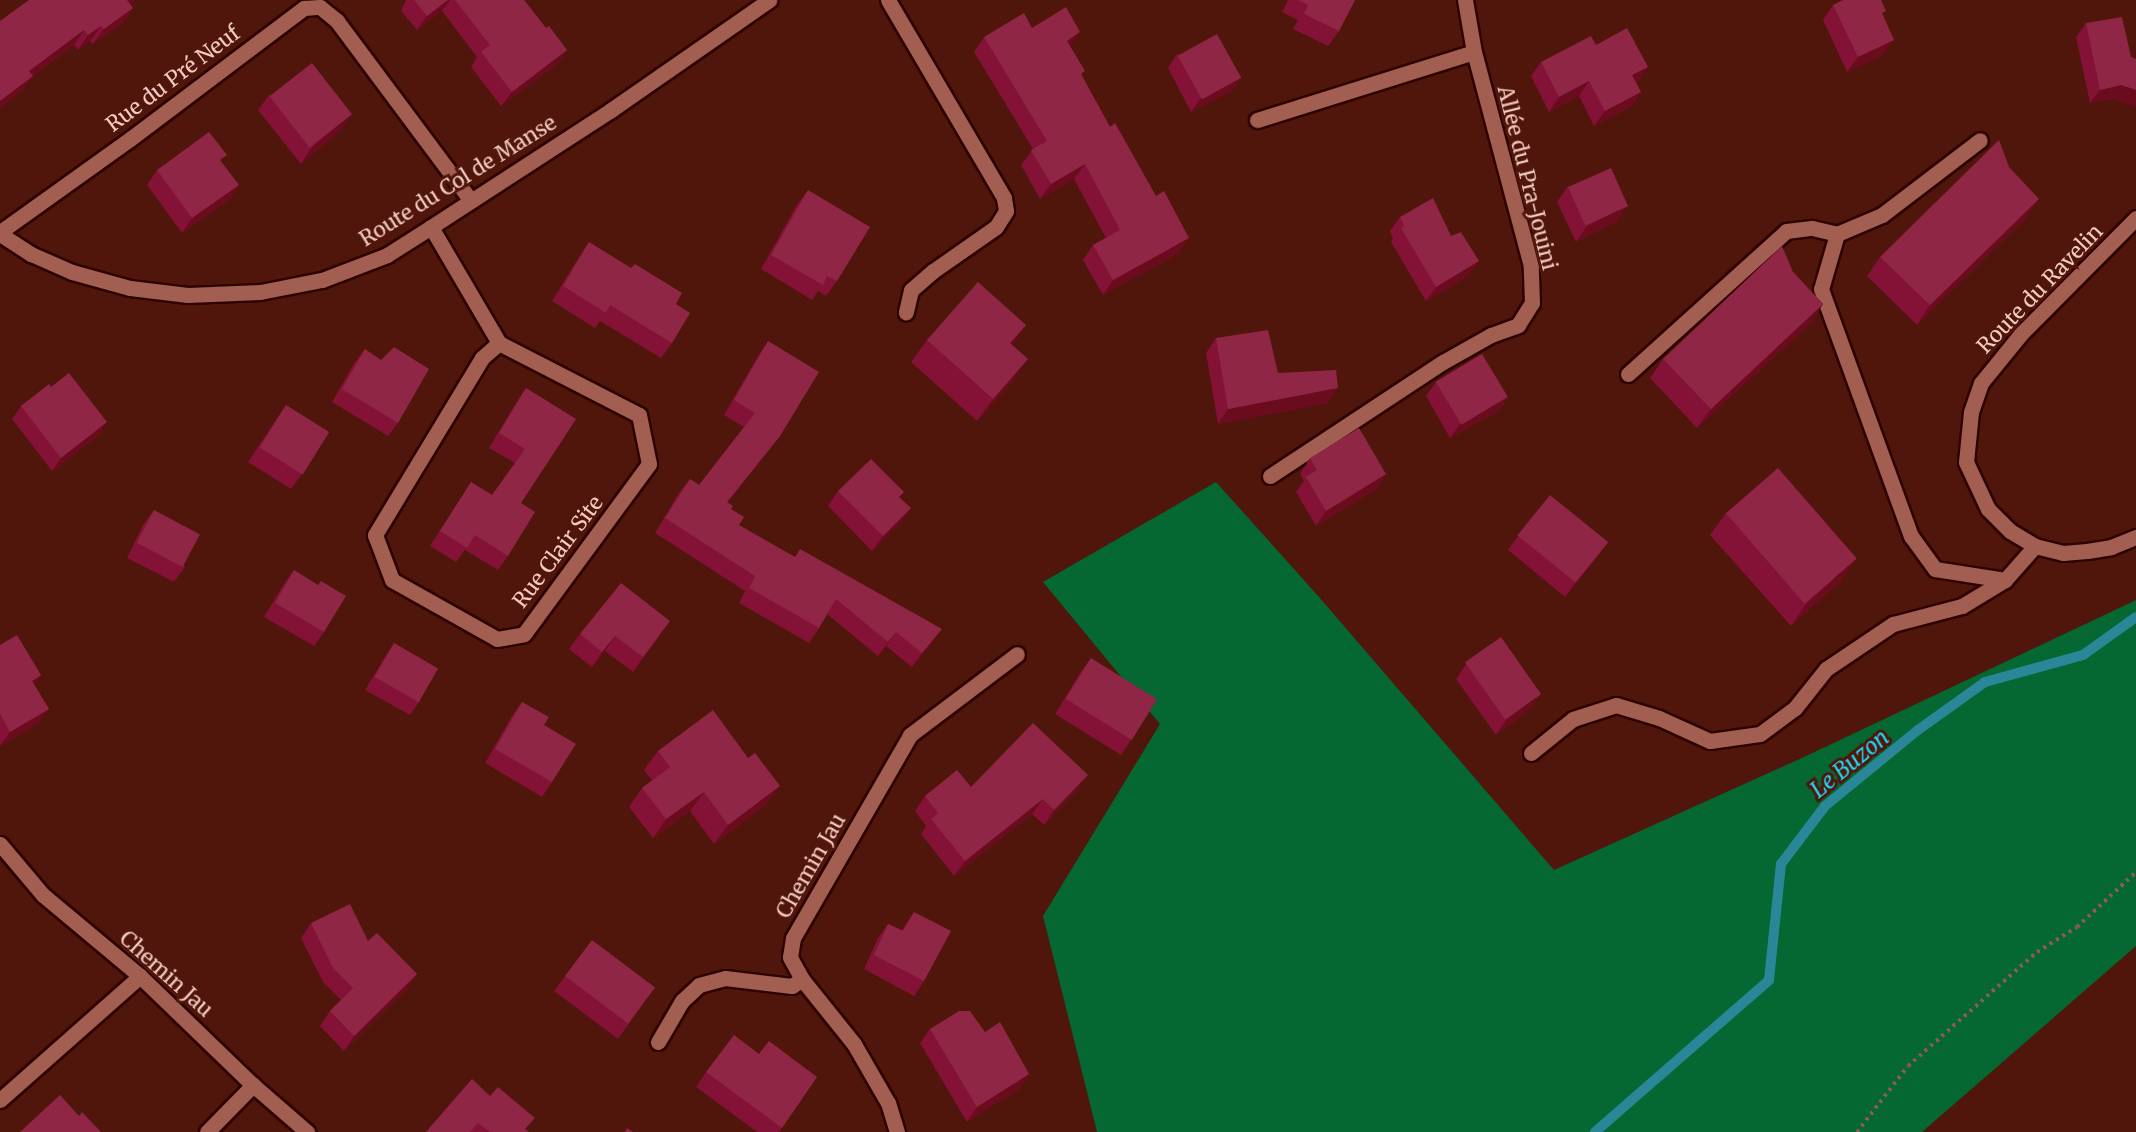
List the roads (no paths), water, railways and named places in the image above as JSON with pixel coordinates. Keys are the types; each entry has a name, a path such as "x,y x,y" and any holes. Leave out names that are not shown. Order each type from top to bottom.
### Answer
{"street":[{"name":"Route du Col de Manse","path":"0,233 31,254 72,272 130,288 188,295 260,292 322,280 387,255 611,110 769,0"},
{"path":"888,0 1004,198 1006,211 996,227 933,270 911,290 906,312"},
{"name":"Allée du Pra-Jouini","path":"1270,476 1443,362 1491,335 1518,324 1532,303 1531,266 1474,52 1465,0"},
{"name":"Rue du Pré Neuf","path":"0,233 304,8 321,7 337,21 471,201"},
{"path":"1257,120 1474,52"},
{"path":"1628,374 1786,231 1812,228 1837,234 1882,215 1980,140"},
{"name":"Route du Ravelin","path":"2136,218 1998,360 1981,383 1971,412 1966,462 1988,509 2002,524 2035,546 2064,553 2087,551 2110,547 2136,537"},
{"path":"431,227 499,343"},
{"path":"1837,234 1821,289 1911,536 1935,568 2005,580"},
{"name":"Rue Clair Site","path":"499,343 639,416 649,464 524,634 497,639 392,580 375,535 482,358 499,343"},
{"path":"1531,753 1573,719 1616,705 1659,718 1710,741 1760,734 1795,708 1826,669 1893,624 1962,606 2005,580 2035,546"},
{"name":"Chemin Jau","path":"897,1132 888,1103 854,1044 801,979 790,957 793,938 910,735 1017,654"},
{"name":"Chemin Jau","path":"2,853 43,895 140,976 253,1085 307,1132"},
{"path":"0,1100 140,976"},
{"path":"658,1042 682,1001 699,985 725,978 792,986 801,979"},
{"path":"207,1132 253,1085"}],"waterway":[{"name":"Le Buzon","path":"1595,1132 1769,980 1781,864 1825,806 1918,730 1985,682 2083,655 2136,617"}]}
